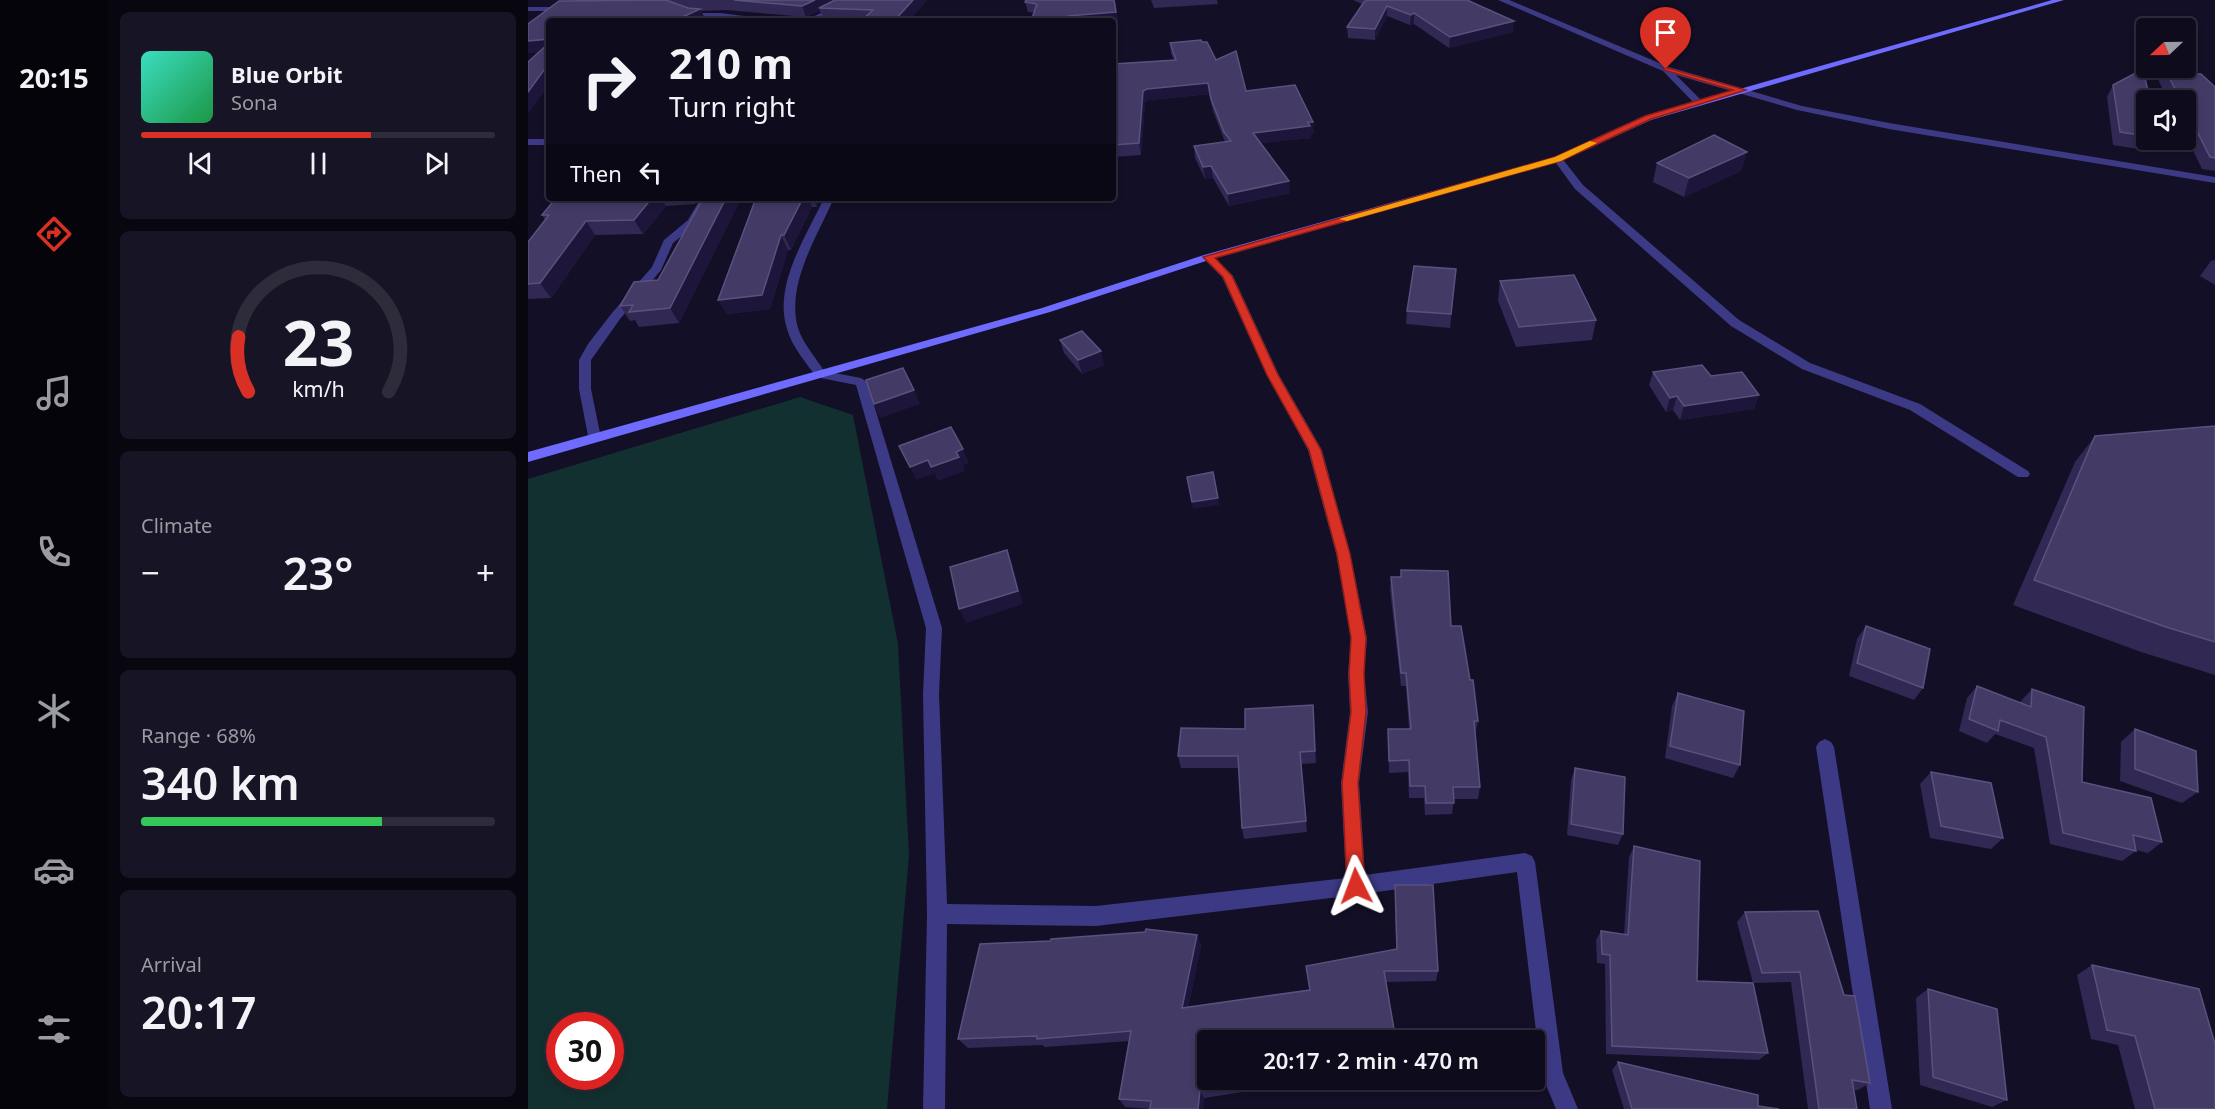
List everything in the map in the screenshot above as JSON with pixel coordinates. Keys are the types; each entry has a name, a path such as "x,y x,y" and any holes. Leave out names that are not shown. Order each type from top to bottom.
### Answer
{"main road":[{"path":"528,457 1046,310 1208,257 1558,159 1648,118 1698,102 2060,0"}],"street":[{"path":"815,18 854,0"},
{"path":"1502,0 1666,69 1830,115 2215,180"},
{"path":"679,8 694,15 744,18"},
{"path":"528,9 580,9"},
{"path":"1666,69 1698,102"},
{"path":"528,142 546,142"},
{"path":"1558,159 1579,187 1735,323 1806,366 1915,407 2023,474"},
{"path":"594,438 585,389 585,360 610,324 657,268 668,242 692,222 704,201"},
{"path":"829,201 792,283 788,299 794,333 820,374 861,382 934,628 931,694 937,914 934,1109"},
{"path":"1208,257 1227,276 1273,375 1315,450 1343,554 1359,638 1356,674 1359,712 1350,783 1356,886"},
{"path":"1825,747 1881,1109"},
{"path":"937,914 1096,916 1356,886 1525,862 1552,1073 1567,1109"}],"green space":[{"path":"800,397 853,415 898,644 909,855 887,1109 528,1109 528,479"}],"building":[{"path":"666,0 688,8 700,9 680,18 546,18 546,39 528,41 528,24 559,1"},
{"path":"734,0 815,0 802,6"},
{"path":"835,0 913,0 897,18 864,18 873,10 819,8"},
{"path":"1026,0 1114,0 1116,12 1068,16 1067,18 1032,18 1037,4 1025,2"},
{"path":"1367,0 1467,0 1514,21 1450,37 1414,13 1411,15 1387,6 1375,29 1347,27"},
{"path":"1201,40 1207,42 1216,60 1236,51 1246,91 1295,85 1313,122 1308,122 1310,126 1253,133 1289,181 1228,194 1211,166 1203,167 1194,146 1231,141 1224,132 1211,99 1208,83 1143,91 1139,143 1116,145 1116,64 1176,60 1170,43"},
{"path":"546,46 546,67 528,92 528,62"},
{"path":"2136,73 2136,78 2145,78 2148,90 2136,90 2136,134 2120,132 2113,85"},
{"path":"2196,74 2201,74 2215,87 2215,158 2210,157 2196,129 2196,90 2176,90 2169,78 2196,78"},
{"path":"1714,135 1747,152 1689,178 1657,163"},
{"path":"554,201 650,201 634,220 586,221 540,283 528,284 528,242 549,215 542,215"},
{"path":"701,201 724,201 670,308 629,312 633,305 620,306 634,282 658,280"},
{"path":"755,201 801,201 784,235 781,235 762,295 718,300"},
{"path":"1414,266 1456,269 1451,314 1407,311"},
{"path":"1574,275 1596,320 1519,327 1500,281"},
{"path":"1082,331 1101,351 1078,360 1060,340"},
{"path":"1702,365 1711,376 1742,372 1759,395 1684,406 1677,396 1670,398 1653,372"},
{"path":"903,368 914,390 874,404 866,380"},
{"path":"2215,426 2215,642 2034,580 2095,436"},
{"path":"951,427 963,449 956,452 959,457 931,467 928,460 910,467 899,446"},
{"path":"1213,472 1218,498 1192,502 1187,477"},
{"path":"1007,550 1018,591 959,609 950,567"},
{"path":"1401,570 1448,571 1451,626 1461,626 1470,680 1473,680 1478,721 1474,721 1480,787 1453,787 1454,803 1426,803 1425,786 1410,786 1409,760 1389,761 1388,729 1411,729 1406,673 1401,673 1391,577 1401,577"},
{"path":"1866,626 1930,649 1923,688 1857,663"},
{"path":"1977,686 2031,707 2032,689 2084,707 2082,782 2151,798 2162,842 2133,835 2136,851 2063,833 2046,737 2000,720 1998,731 1969,719"},
{"path":"1678,693 1744,711 1740,765 1670,746"},
{"path":"1313,705 1315,751 1300,752 1306,821 1242,828 1238,756 1178,756 1181,728 1245,729 1245,709"},
{"path":"2135,729 2196,751 2198,792 2135,769"},
{"path":"1575,768 1625,777 1623,834 1571,824"},
{"path":"1931,772 1991,783 2003,838 1941,826"},
{"path":"1634,846 1700,861 1697,981 1753,983 1768,1053 1612,1046 1610,955 1602,954 1601,931 1628,935"},
{"path":"1395,885 1433,885 1438,971 1384,971 1394,1030 1197,1030 1197,1090 1200,1090 1198,1109 1150,1109 1151,1101 1119,1099 1131,1031 1037,1039 1037,1036 958,1039 980,944 1050,941 1051,939 1145,932 1146,929 1197,935 1182,1008 1310,990 1306,966 1397,949"},
{"path":"1818,911 1844,995 1855,996 1870,1083 1852,1080 1857,1109 1819,1109 1800,972 1762,973 1745,912"},
{"path":"2092,965 2199,989 2215,1044 2215,1109 2155,1109 2135,1036 2107,1030"},
{"path":"1928,989 1997,1009 2007,1100 1933,1077"},
{"path":"1618,1062 1758,1095 1758,1106 1779,1109 1632,1109"}],"slow traffic":[{"path":"1344,219 1558,159 1593,143"}],"route":[{"path":"1356,886 1350,783 1359,712 1356,674 1359,638 1343,554 1315,450 1296,413 1281,391 1227,276 1208,257 1558,159 1648,118 1742,90 1666,69"}]}
